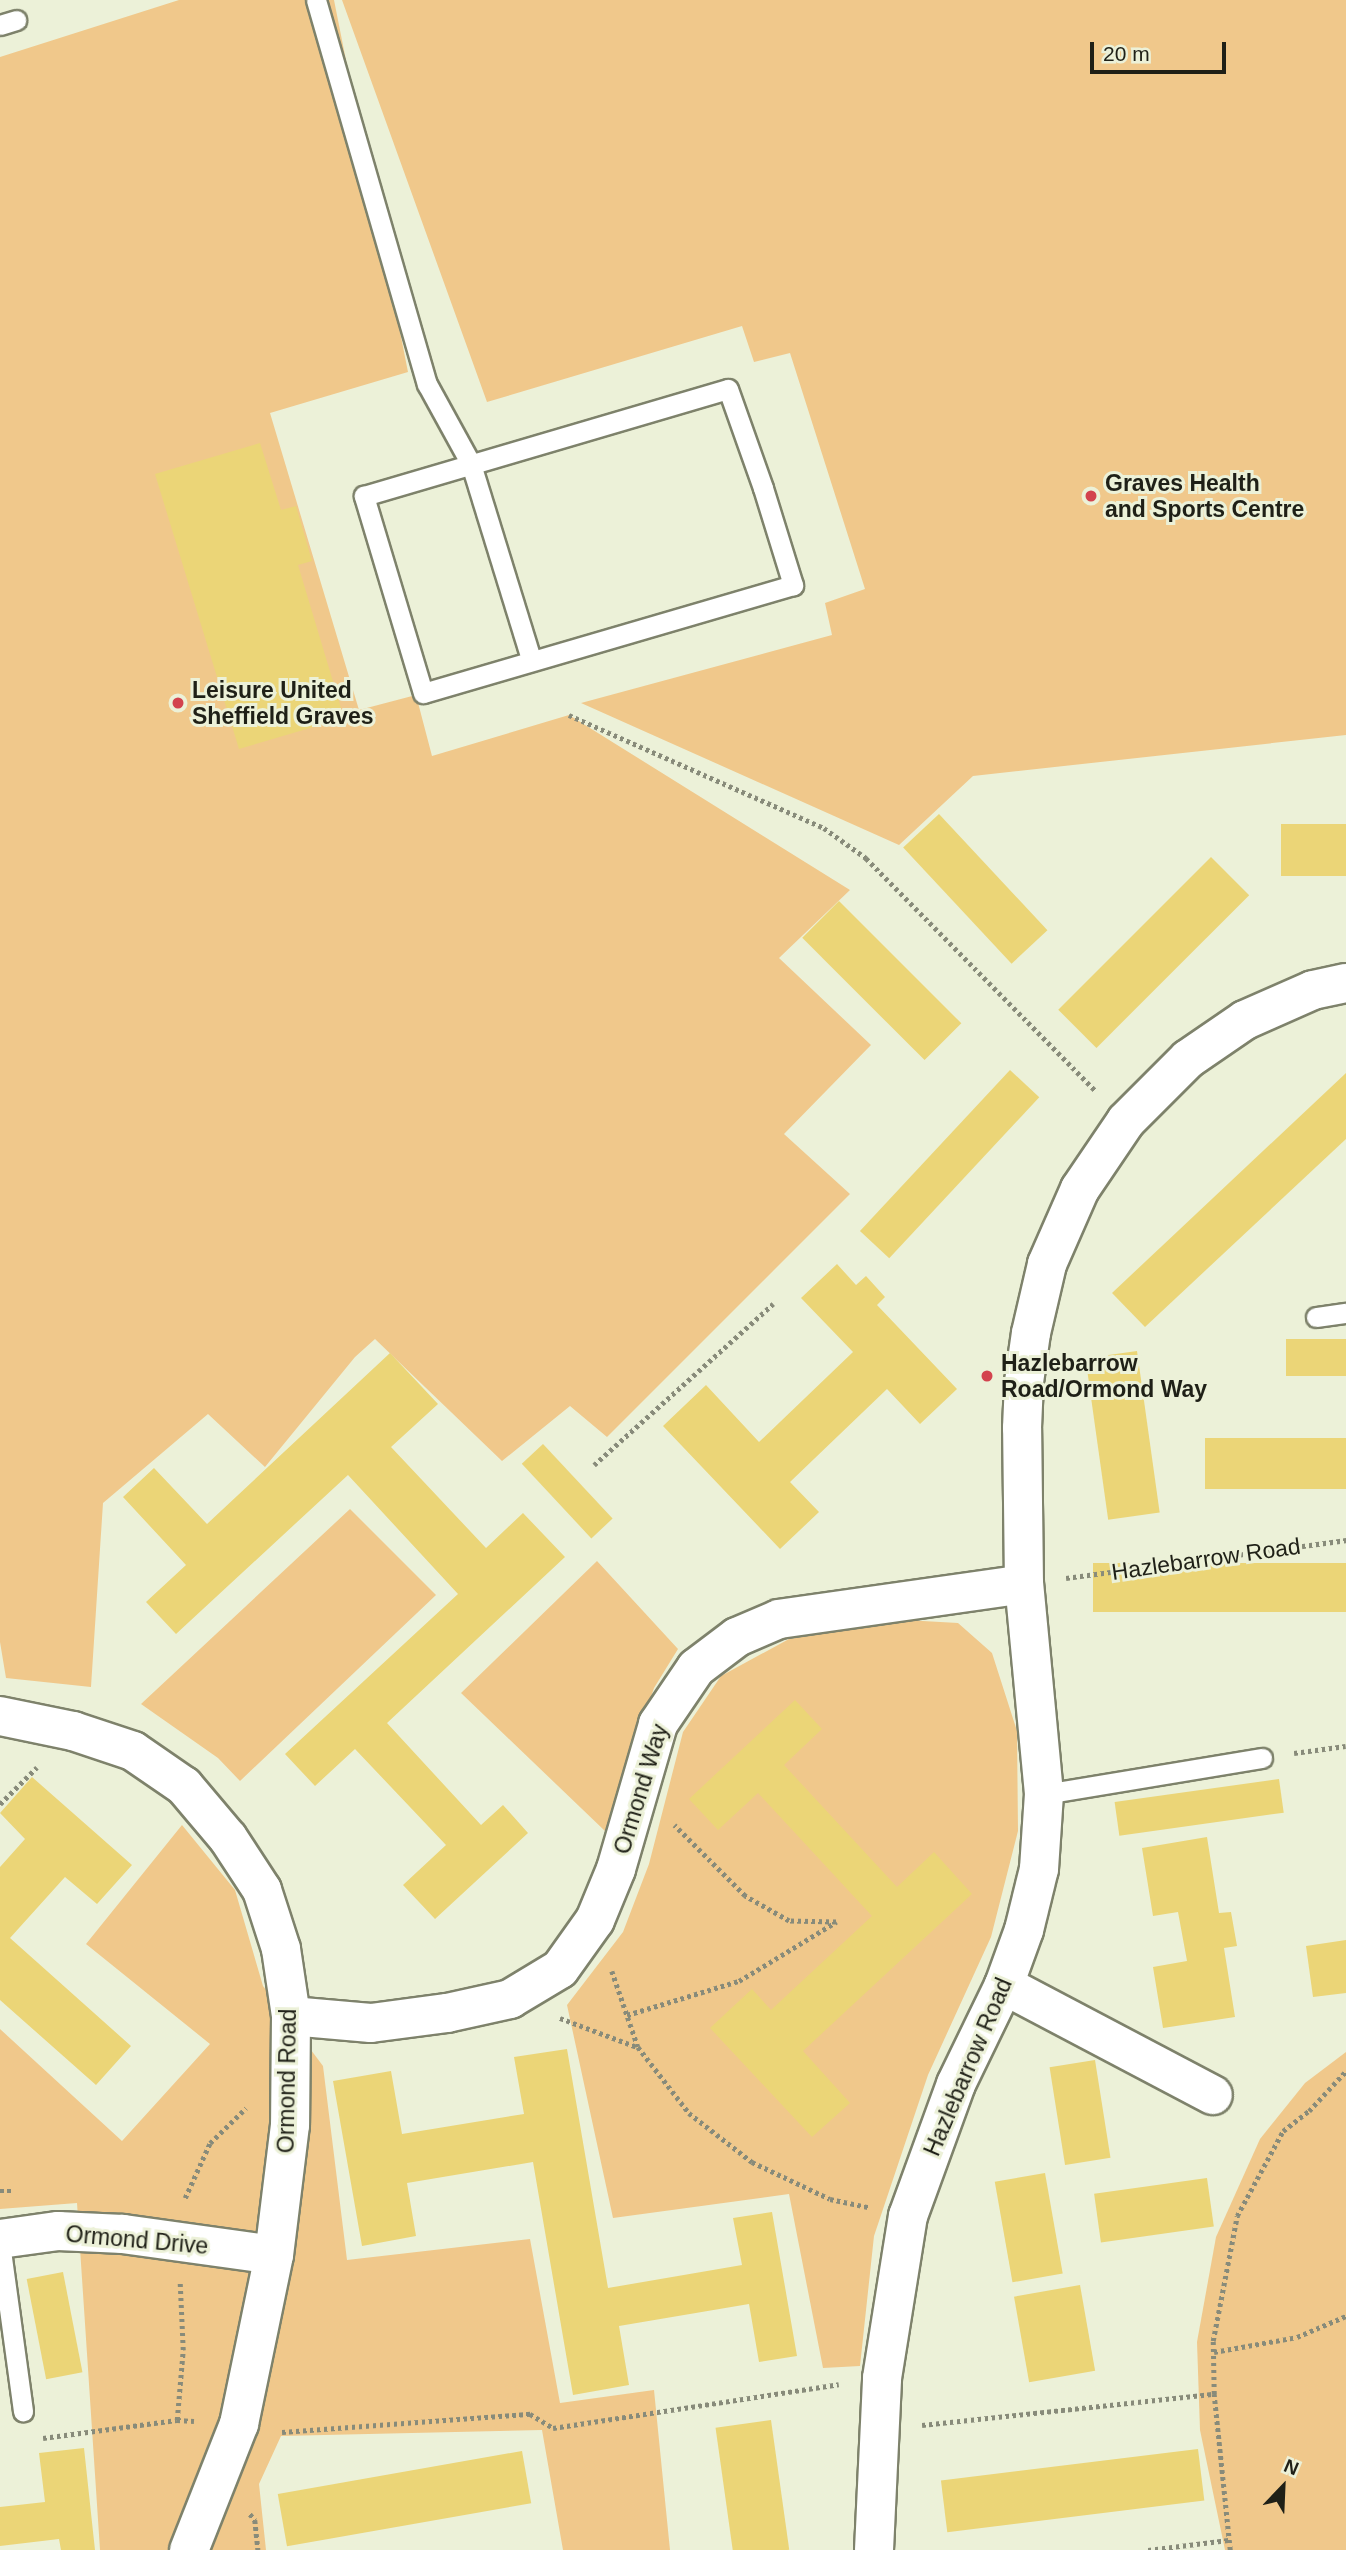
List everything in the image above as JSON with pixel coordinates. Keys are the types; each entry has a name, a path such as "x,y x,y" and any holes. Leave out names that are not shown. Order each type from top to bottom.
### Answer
{"street":[{"name":"Hazlebarrow Road","path":"874,2550 882,2378 908,2216 956,2084 1004,1984 1024,1930 1040,1869 1044,1794 1024,1584 1024,1382 1047,1264 1080,1189 1126,1121 1188,1059 1245,1020 1313,990 1346,983"},
{"name":"Ormond Way","path":"291,2017 372,2022 447,2013 510,1999 560,1969 595,1920 616,1869 658,1724 696,1668 737,1637 779,1619 1024,1584"},
{"name":"Ormond Road","path":"0,1716 73,1731 133,1751 184,1786 228,1838 262,1890 281,1949 291,2017 290,2125 274,2255 239,2424 189,2550"},
{"path":"1004,1984 1213,2095"},
{"name":"Ormond Drive","path":"0,2241 58,2231 123,2234 274,2255"}],"lane":[{"path":"316,0 427,384 471,464 531,659"},
{"path":"728,389 793,585 531,659 423,693 364,496 471,464 728,389"},
{"path":"1316,1317 1346,1312"},
{"path":"1044,1794 1262,1758"},
{"name":"Ormond Drive","path":"0,2241 23,2411"}],"path":[{"path":"569,715 824,828 866,858 1126,1121"},
{"path":"594,1465 773,1304"},
{"name":"Hazlebarrow Road","path":"1024,1584 1346,1540"},
{"path":"1262,1758 1346,1746"},
{"path":"627,2015 739,1982 836,1922 789,1921 745,1896 688,1841 640,1786"},
{"path":"595,1920 638,2047 689,2113 752,2162 830,2199 908,2216"},
{"path":"510,1999 638,2047"},
{"path":"1230,2550 1214,2394 1214,2352 1237,2216 1283,2131 1309,2111 1346,2071"},
{"path":"1214,2352 1297,2337 1346,2316"},
{"path":"552,2428 882,2378"},
{"path":"878,2430 1214,2394"},
{"path":"1148,2550 1228,2540"}],"shaded area":[{"name":"Leisure United Sheffield Graves","path":"179,0 334,0 408,372 270,413 359,710 416,695 432,756 569,715 850,890 779,958 871,1045 784,1134 850,1194 607,1437 570,1406 502,1461 375,1339 355,1357 265,1467 208,1414 103,1503 91,1687 6,1678 0,1642 0,57"},
{"name":"Graves Health and Sports Centre","path":"342,0 1346,0 1346,735 973,776 899,845 581,703 832,635 825,603 865,589 790,353 754,362 742,326 487,402"},
{"path":"350,1509 436,1595 240,1781 218,1758 141,1704"},
{"path":"597,1561 678,1649 654,1688 605,1831 461,1693"},
{"path":"905,1620 958,1623 992,1653 1017,1731 1018,1831 991,1937 928,2075 874,2236 860,2366 823,2368 789,2194 613,2218 567,2005 623,1932 649,1864 683,1732 721,1676 789,1639"},
{"path":"182,1825 235,1890 263,1986 323,2066 347,2260 530,2239 560,2403 654,2390 670,2550 563,2550 542,2430 281,2436 259,2484 266,2550 100,2550 77,2203 0,2209 0,2029 122,2141 210,2044 86,1944"},
{"path":"1346,2052 1346,2550 1225,2550 1200,2430 1197,2342 1216,2237 1260,2139 1305,2083"}],"building":[{"name":"Leisure United Sheffield Graves","path":"260,443 281,510 296,506 312,561 298,565 344,718 239,749 155,474"},
{"path":"939,814 1047,930 1012,964 903,847"},
{"path":"1281,824 1346,824 1346,876 1281,876"},
{"path":"1211,857 1249,895 1096,1048 1058,1010"},
{"path":"839,901 961,1023 925,1060 802,938"},
{"path":"1010,1070 1039,1097 889,1258 860,1231"},
{"path":"1346,1073 1346,1139 1145,1327 1112,1293"},
{"path":"837,1264 856,1285 866,1276 885,1297 877,1305 957,1389 920,1424 887,1389 790,1482 819,1512 780,1549 663,1426 706,1385 759,1442 853,1352 801,1298"},
{"path":"1286,1339 1346,1339 1346,1376 1286,1376"},
{"path":"1137,1351 1160,1512 1108,1520 1086,1358"},
{"path":"390,1353 438,1404 391,1447 486,1548 523,1513 565,1557 387,1723 481,1825 503,1805 528,1833 435,1919 403,1885 446,1845 355,1749 315,1786 285,1754 458,1594 348,1475 176,1634 146,1602 186,1565 123,1497 154,1468 207,1524"},
{"path":"1205,1438 1346,1438 1346,1489 1205,1489"},
{"path":"543,1444 613,1519 591,1538 522,1464"},
{"path":"1093,1563 1346,1563 1346,1612 1093,1612"},
{"path":"795,1700 822,1729 784,1765 897,1887 934,1852 972,1894 803,2051 850,2103 812,2137 710,2028 752,1989 771,2010 872,1916 758,1793 718,1830 689,1799"},
{"path":"32,1777 132,1865 97,1904 65,1877 10,1938 131,2046 96,2085 0,2000 0,1867 25,1839 0,1813"},
{"path":"1279,1779 1284,1813 1119,1836 1115,1802"},
{"path":"1207,1837 1219,1913 1231,1912 1237,1946 1224,1948 1235,2017 1163,2028 1153,1967 1187,1961 1178,1912 1153,1916 1142,1848"},
{"path":"1346,1940 1346,1993 1313,1997 1306,1946"},
{"path":"567,2049 608,2288 742,2265 733,2218 772,2212 797,2356 759,2362 749,2304 619,2326 629,2385 573,2395 533,2162 407,2183 416,2236 362,2246 333,2081 391,2071 402,2134 524,2114 514,2057"},
{"path":"1095,2060 1110,2158 1065,2165 1050,2067"},
{"path":"1045,2173 1063,2273 1012,2282 995,2182"},
{"path":"1207,2178 1214,2227 1101,2242 1094,2194"},
{"path":"63,2272 82,2372 46,2379 27,2279"},
{"path":"1080,2285 1095,2371 1029,2382 1014,2297"},
{"path":"771,2420 789,2550 733,2550 716,2428"},
{"path":"84,2448 95,2550 61,2550 59,2539 0,2546 0,2507 45,2502 39,2453"},
{"path":"1198,2449 1204,2501 947,2532 941,2481"},
{"path":"522,2451 531,2503 287,2546 278,2494"}],"place":[{"name":"Graves Health and Sports Centre","path":"1091,496"},
{"name":"Leisure United Sheffield Graves","path":"178,703"},
{"name":"Hazlebarrow Road/Ormond Way","path":"987,1376"}]}
